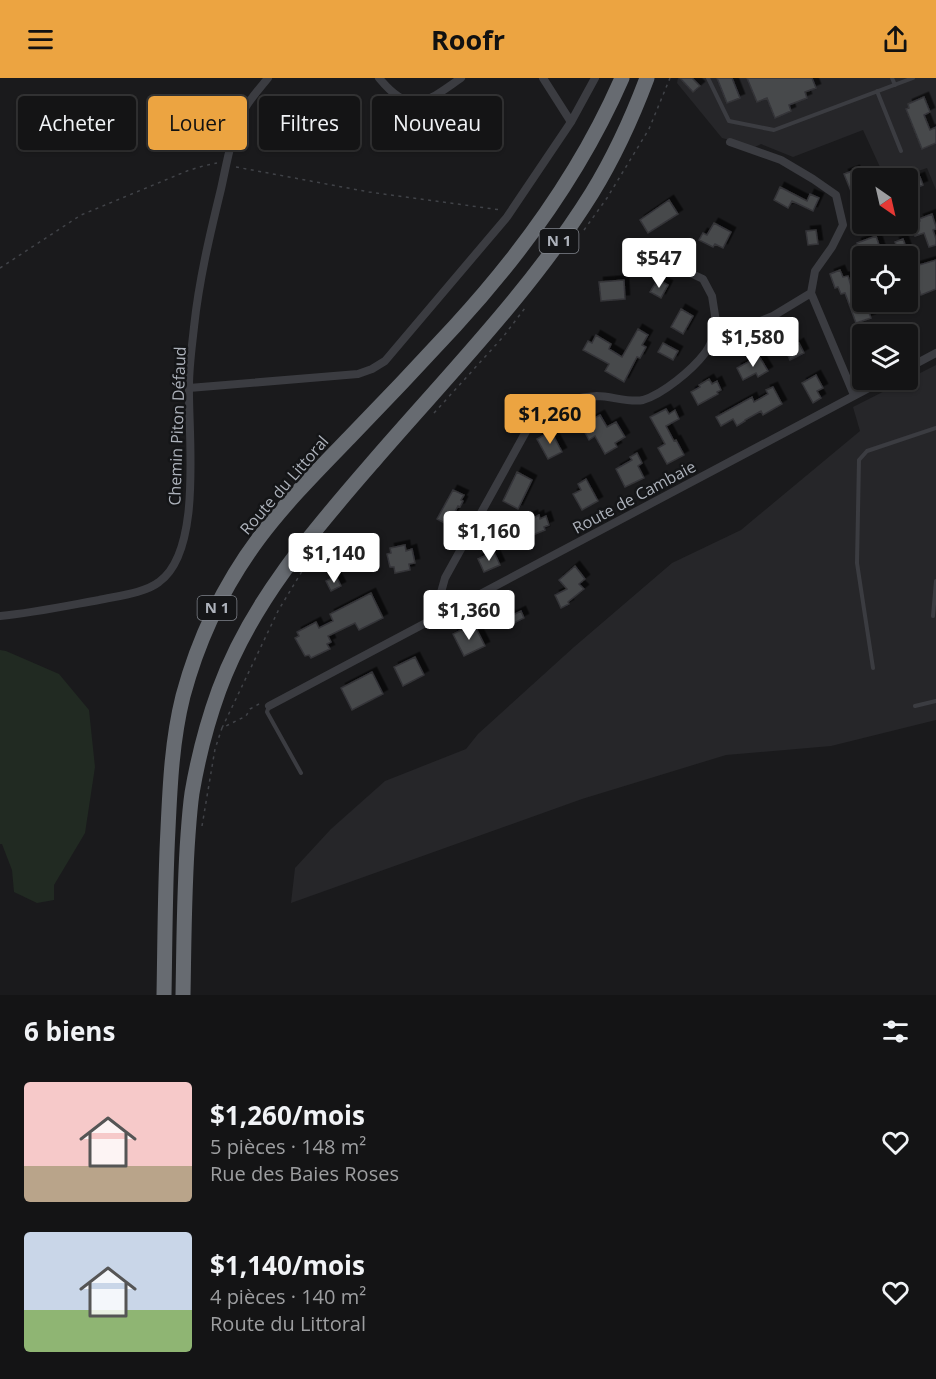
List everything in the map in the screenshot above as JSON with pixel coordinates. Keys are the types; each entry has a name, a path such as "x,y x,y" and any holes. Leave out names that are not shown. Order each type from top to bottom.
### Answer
{"highway":[{"name":"Route du Littoral","path":"164,995 166,874 172,760 183,697 196,656 212,619 231,581 259,538 307,482 458,323 519,251 542,220 578,163 622,78"},
{"name":"N 1","path":"183,995 185,874 192,795 199,755 220,687 255,614 289,563 320,523 513,301 546,259 592,192 614,153 647,78"}],"street":[{"name":"Chemin Piton Défaud","path":"0,616 28,613 147,589 159,583 177,560 184,539 190,496 189,388 194,325 205,256 235,130 245,108 268,78"},
{"path":"379,78 402,99 417,103 427,101 461,78"},
{"path":"543,78 571,122"},
{"path":"189,388 358,374 385,361 510,211 571,122 595,78"},
{"path":"729,142 781,160 836,195 843,225 832,247 815,271 811,293 854,395"},
{"path":"448,611 440,596 445,578 539,408 567,399 598,396 641,400 662,392 704,354 713,339 717,328 712,296 703,279 658,258"},
{"path":"717,328 748,326 773,316 811,293"},
{"path":"918,363 936,353"},
{"name":"Route de Cambaie","path":"269,706 864,390"}],"lane":[{"path":"708,78 729,122 774,129 913,78"},
{"path":"892,78 895,85"},
{"path":"877,91 901,151"},
{"path":"873,668 857,562 859,460 867,451 936,428"},
{"path":"933,616 936,581"},
{"path":"915,706 936,701"},
{"path":"269,706 267,712 302,773"}],"path":[{"path":"579,235 607,198 649,129 670,78"},
{"path":"0,268 81,215 187,171 215,163 369,192 510,211"},
{"path":"430,417 503,337 524,309"},
{"path":"201,829 215,749 222,728 278,611 314,552"},
{"path":"222,728 246,716 250,709 261,704 269,706"}],"shaded area":[{"path":"678,78 936,78 936,190 927,168 918,171 918,168 880,168 863,130 793,157 761,144 755,147 722,138 677,83"},
{"path":"936,365 936,720 831,746 726,755 582,799 291,903 295,868 331,829 385,781 466,749 478,734 574,647 672,563 741,530 860,431 853,407 887,390 918,390 918,374"},
{"path":"0,650 59,674 89,710 95,767 85,833 54,885 54,900 37,903 14,892 12,870 2,844 0,844"}],"building":[{"path":"680,78 692,78 700,86 693,92"},
{"path":"717,78 732,78 740,98 727,103"},
{"path":"747,78 812,78 816,88 805,92 807,98 789,105 791,111 775,118 767,98 757,102"},
{"path":"924,97 930,112 924,115 930,130 936,127 936,143 922,149 906,109 909,108 908,104"},
{"path":"852,171 852,194 844,174"},
{"path":"920,177 923,185 918,187"},
{"path":"780,187 807,201 810,194 819,198 813,211 792,201 788,208 774,200"},
{"path":"669,200 678,214 648,233 640,220"},
{"path":"932,214 936,227 933,230 936,245 929,247 924,233 915,236 914,234 918,234 919,219"},
{"path":"714,223 731,232 723,248 715,244 713,247 699,240 703,233 707,235"},
{"path":"816,230 818,244 808,245 806,231"},
{"path":"876,236 879,246 858,246 857,243"},
{"path":"903,239 905,246 896,246 895,242"},
{"path":"936,260 936,289 921,295 918,286 918,265"},
{"path":"840,270 843,277 848,276 852,289 852,312 869,312 871,318 856,323 845,293 841,294 838,287 835,288 830,274"},
{"path":"624,280 625,299 601,301 599,282"},
{"path":"659,280 668,285 661,298 650,292"},
{"path":"681,309 693,316 683,334 671,327"},
{"path":"638,329 648,335 642,345 646,347 640,358 637,357 624,382 605,371 609,364 583,350 588,341 592,343 596,335 611,344 609,349 622,357"},
{"path":"791,339 795,346 799,343 804,353 790,360 782,343"},
{"path":"663,343 678,351 673,360 658,352"},
{"path":"759,356 768,371 758,377 756,373 743,380 737,368"},
{"path":"816,375 823,388 817,391 821,398 813,403 802,383"},
{"path":"709,379 712,384 717,381 721,390 698,405 691,392"},
{"path":"773,387 782,404 763,415 761,411 737,426 733,419 721,426 716,417 752,397 754,402 768,394 766,390"},
{"path":"666,409 669,414 675,410 679,419 666,426 684,455 667,464 658,448 665,444 650,417"},
{"path":"600,415 607,427 616,422 625,437 615,443 617,447 605,454 595,436 589,440 581,425"},
{"path":"551,431 562,452 548,459 537,439"},
{"path":"637,453 642,463 638,466 644,478 625,487 616,469 632,460 630,457"},
{"path":"517,472 532,480 518,509 503,501"},
{"path":"586,479 598,501 582,510 573,494 581,490 578,484"},
{"path":"453,490 464,495 460,507 458,506 448,525 437,519"},
{"path":"533,515 534,518 539,515 540,519 546,516 549,525 544,527 545,530 533,535 526,518"},
{"path":"405,545 406,551 412,549 415,563 409,564 410,570 395,573 394,567 390,567 387,554 391,553 390,548"},
{"path":"494,552 500,565 484,572 478,559"},
{"path":"575,566 585,579 579,584 584,589 568,602 569,604 561,608 555,595 567,589 559,580"},
{"path":"336,576 341,586 331,591 326,581"},
{"path":"371,593 383,618 359,630 355,623 328,636 331,642 327,644 330,649 311,658 309,655 305,656 295,638 299,636 297,632 316,622 319,628 333,621 330,614"},
{"path":"521,611 524,618 508,626 503,617"},
{"path":"475,626 485,646 464,656 453,634 463,629 464,632"},
{"path":"415,657 424,675 403,686 394,667"},
{"path":"372,672 383,694 352,710 341,688"}]}
